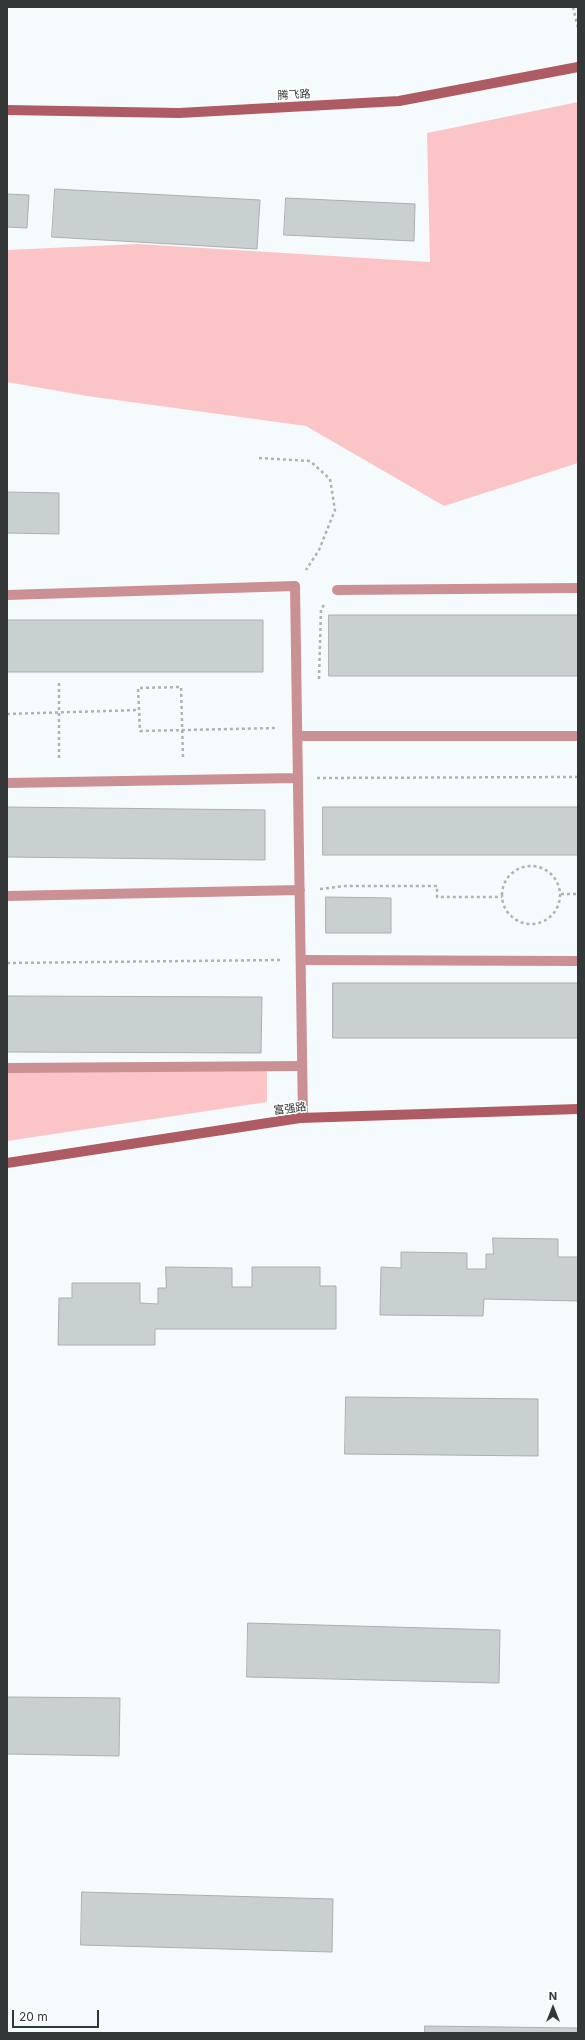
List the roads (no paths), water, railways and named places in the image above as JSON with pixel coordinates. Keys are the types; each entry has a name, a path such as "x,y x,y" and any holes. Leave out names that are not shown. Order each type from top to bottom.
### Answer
{"street":[{"name":"腾飞路","path":"7,110 179,113 399,101 578,67"},
{"path":"7,595 295,586 303,1118"},
{"path":"337,590 578,588"},
{"path":"298,736 578,736"},
{"path":"7,782 298,778"},
{"path":"7,896 300,890"},
{"path":"301,960 578,961"},
{"path":"7,1068 302,1066"},
{"name":"富强路","path":"7,1163 303,1118 578,1109"}]}
